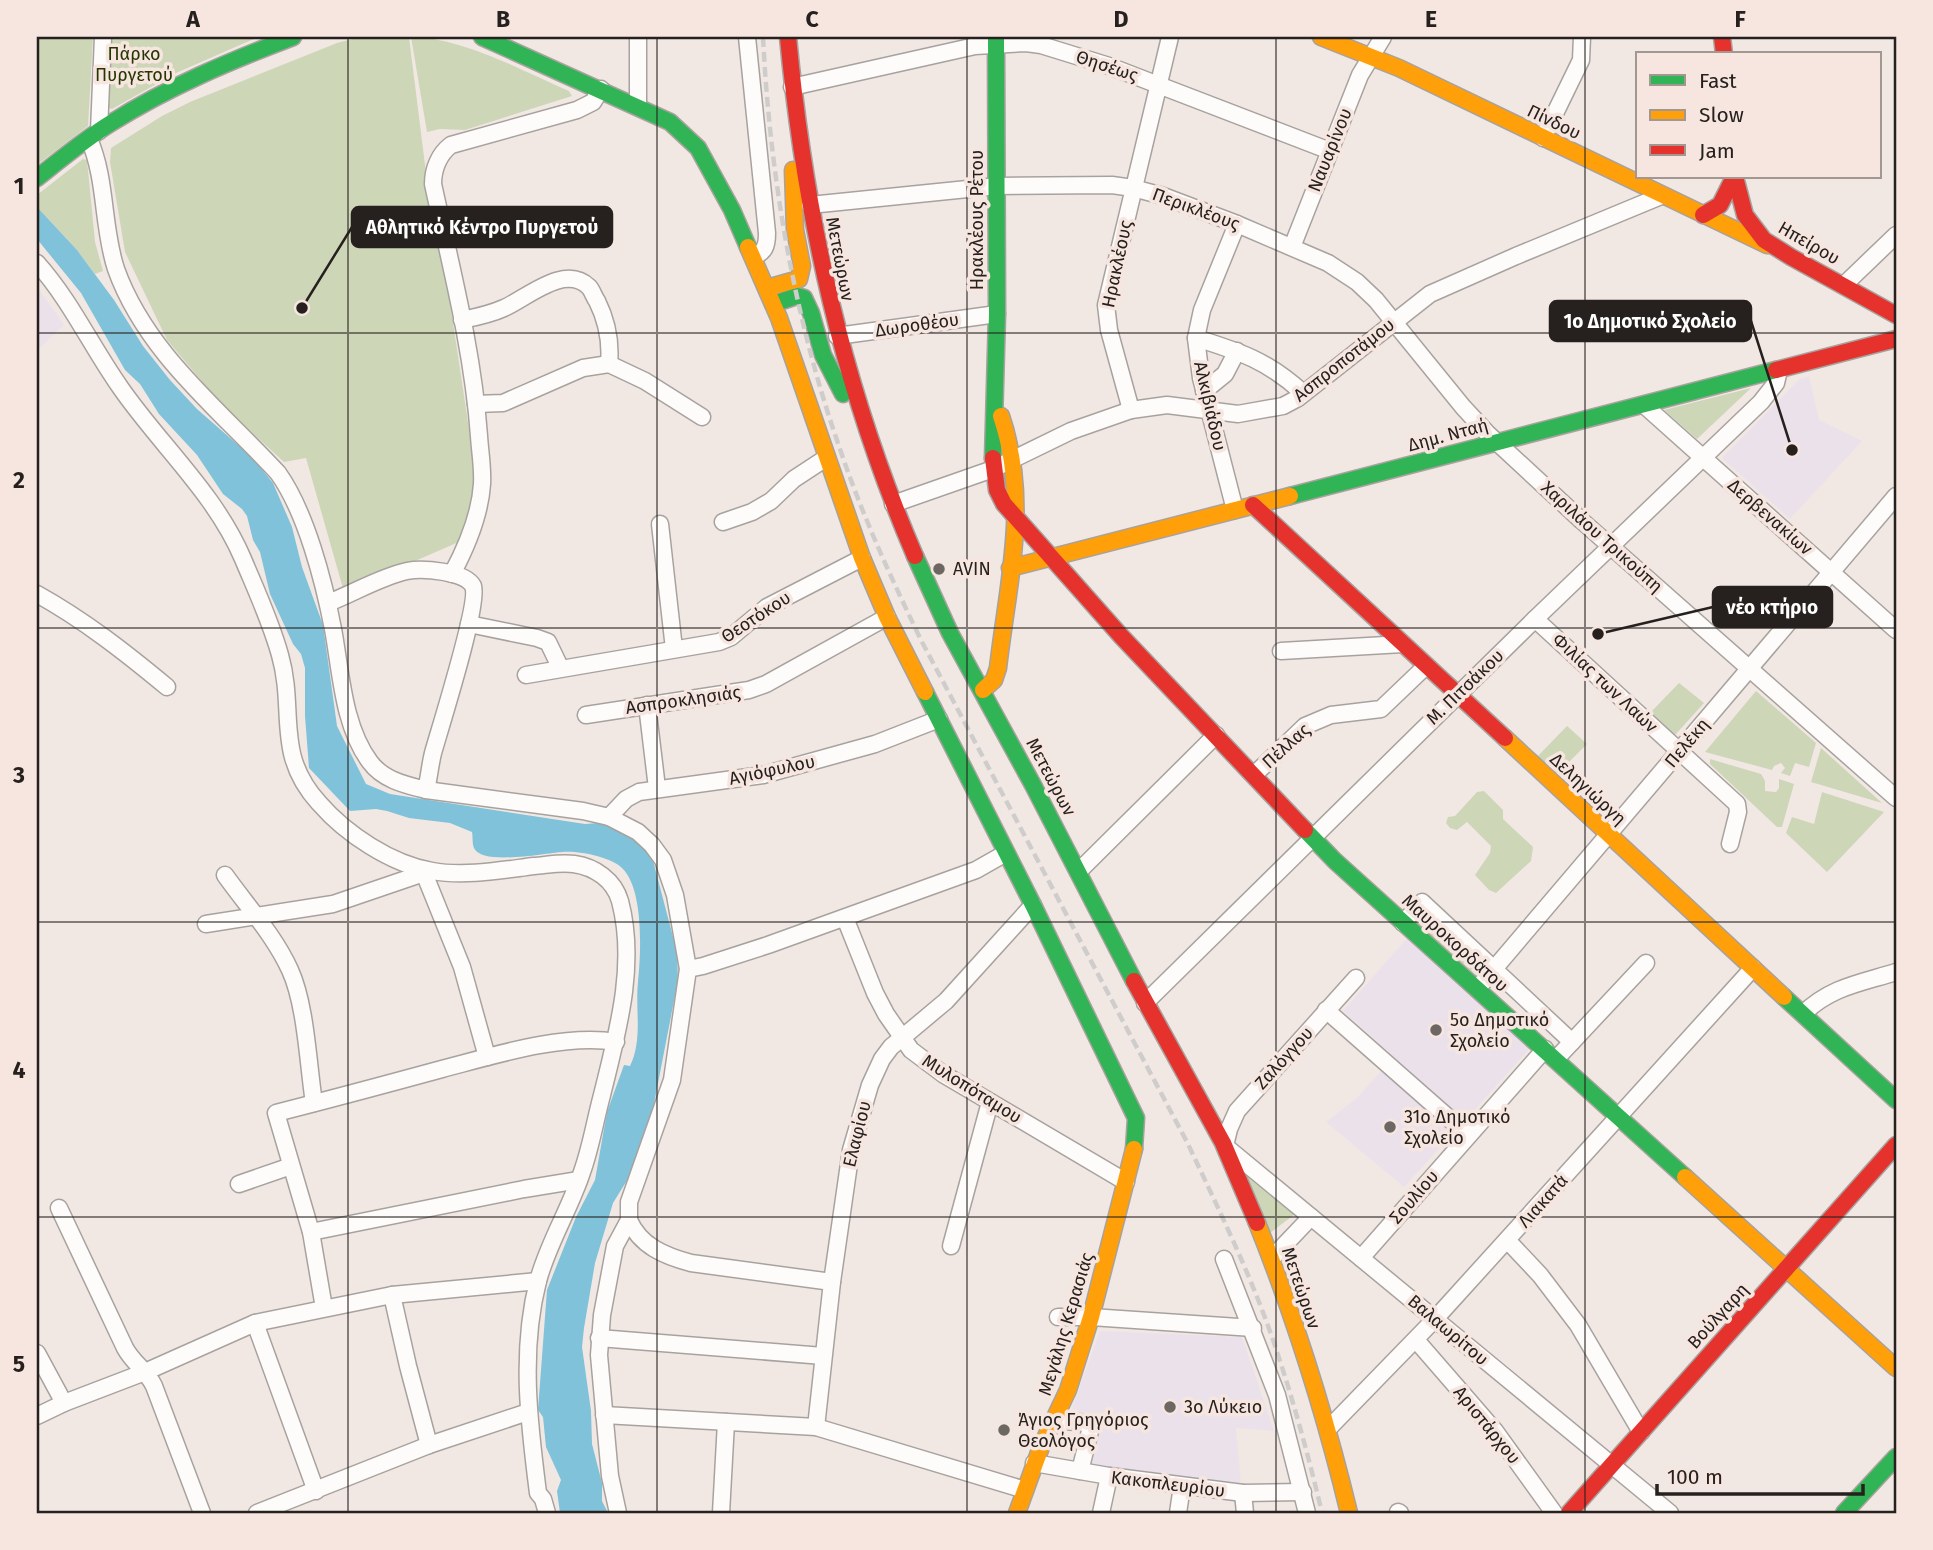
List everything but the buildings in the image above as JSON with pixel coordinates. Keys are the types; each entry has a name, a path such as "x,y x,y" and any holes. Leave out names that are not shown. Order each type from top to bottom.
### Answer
{"street":[{"path":"103,37 94,135 113,253 122,286 174,366 256,449 286,484 303,520 328,603 347,706 370,762 381,774 426,790 583,811 609,817 638,832 663,860 675,895 688,969 672,1080 629,1202 629,1220 615,1246 599,1338 610,1476 618,1513"},
{"path":"37,178 94,135 166,93 293,37"},
{"name":"Μεγάλης Κερασιάς","path":"482,37 670,122 698,148 732,210 774,304 862,558 887,617 1033,905 1136,1118 1137,1136 1091,1317 1068,1390 1034,1463 1017,1513"},
{"path":"638,37 638,106"},
{"path":"747,37 767,233 766,247 761,254 753,257"},
{"name":"Μετεώρων","path":"788,37 793,92 810,205 837,337 893,504 932,596 1079,871 1145,1003 1225,1146 1272,1258 1328,1429 1349,1513"},
{"name":"Ηρακλέους","path":"1131,410 1108,330 1106,305 1171,37"},
{"name":"Πίνδου","path":"1321,37 1372,56 1769,246"},
{"name":"Ναυαρίνου","path":"1292,247 1360,75 1383,37"},
{"path":"1544,138 1581,60 1582,37"},
{"name":"Θησέως","path":"793,92 996,40 1041,45 1110,66 1330,151"},
{"name":"Ηρακλέους Ρέτου","path":"995,403 996,40"},
{"path":"452,574 472,531 482,484 477,404 433,184 434,171 441,155 451,145 577,110 593,102 601,89"},
{"path":"766,288 799,279 802,266 793,203 793,92"},
{"path":"1703,215 1712,212 1721,203 1734,178"},
{"name":"Ηπείρου","path":"1735,178 1742,210 1769,246 1896,315"},
{"name":"Περικλέους","path":"810,205 997,186 1085,185 1133,188 1163,196 1292,247 1328,263 1357,282 1394,321 1462,407 1497,442"},
{"name":"Ασπροποτάμου","path":"893,504 993,469 1071,431 1131,410 1167,405 1238,414 1283,406 1430,294 1661,196"},
{"name":"Αλκιβιάδου","path":"1235,510 1205,391 1196,338 1202,310 1237,224"},
{"path":"1844,285 1896,235"},
{"path":"37,263 75,313 118,385 207,495 226,523 246,565 280,656 293,761 300,779 320,805 355,835 425,871 454,873 570,863 591,869 609,881 616,891 621,905 625,951 624,989 615,1042 579,1180 538,1281 529,1353 528,1412 538,1493 547,1513"},
{"path":"462,320 503,309 555,281 577,280 589,287 602,311 611,345 609,364"},
{"path":"774,304 797,296 804,298 831,372 865,426"},
{"name":"Δωροθέου","path":"837,337 997,314"},
{"path":"1196,338 1237,351 1271,367 1303,393"},
{"name":"Δημ. Νταή","path":"1010,568 1896,339"},
{"path":"1205,391 1225,374 1237,351"},
{"path":"477,404 503,402 583,368 609,364 645,381 702,417"},
{"name":"Μ. Πιτσάκου","path":"1145,1003 1535,619 1761,402 1776,383 1779,370"},
{"path":"983,690 997,675 1016,518 1013,459 1007,431 995,403"},
{"name":"Μαυροκορδάτου","path":"995,403 993,469 997,490 1004,504 1121,636 1312,838 1896,1368"},
{"name":"Δερβενακίων","path":"1643,405 1896,630"},
{"name":"Χαριλάου Τρικούπη","path":"1497,442 1610,546 1751,667 1896,798"},
{"path":"723,522 752,512 771,501 794,479 826,458"},
{"name":"Πελέκη","path":"1477,989 1896,496"},
{"name":"Δεληγιώργη","path":"1253,505 1896,1100"},
{"path":"660,524 674,649"},
{"name":"Θεοτόκου","path":"526,675 561,667 701,646 731,637 767,607 862,558"},
{"path":"328,603 409,570 423,569 452,574 469,581 474,588 469,624 432,757 426,790"},
{"path":"37,594 112,642 167,687"},
{"name":"Ασπροκλησιάς","path":"586,715 749,690 766,684 887,617"},
{"name":"Φιλίας των Λαών","path":"1535,619 1737,804 1738,812 1730,844"},
{"path":"469,624 548,642 561,667"},
{"path":"1281,651 1403,643"},
{"name":"Πέλλας","path":"1254,775 1305,726 1331,715 1381,709 1426,666"},
{"path":"647,705 657,788"},
{"name":"Αγιόφυλου","path":"609,817 626,799 639,792 763,775 875,744 939,719"},
{"path":"1079,871 1216,736"},
{"path":"688,969 845,918 976,870 1006,853"},
{"path":"206,924 333,904 425,871"},
{"path":"425,871 462,967 487,1057"},
{"path":"225,875 274,941 294,982 314,1103"},
{"path":"1403,923 1422,902 1572,1042"},
{"name":"Ελαφίου","path":"816,1427 832,1282 851,1150 870,1085 881,1059 891,1047 946,1001 1033,905"},
{"name":"Μυλοπόταμου","path":"845,918 875,993 903,1039 923,1061 1126,1182"},
{"name":"Σουλίου","path":"1361,1258 1468,1135 1551,1054 1572,1042 1646,963"},
{"name":"Λιακατά","path":"1328,1429 1416,1340 1753,968"},
{"path":"1803,1014 1817,1000 1832,992 1896,972"},
{"name":"Ζαλόγγου","path":"1225,1146 1237,1111 1356,978"},
{"path":"1326,1010 1468,1135"},
{"path":"324,1308 311,1232 276,1113 487,1057 587,1039 615,1042"},
{"path":"951,1246 990,1101"},
{"name":"Βούλγαρη","path":"1569,1513 1896,1145"},
{"name":"Βαλαωρίτου","path":"1225,1146 1670,1513"},
{"path":"239,1184 291,1166"},
{"path":"311,1232 579,1180"},
{"path":"59,1208 125,1348 154,1386 202,1513"},
{"path":"1272,1258 1311,1217"},
{"path":"629,1220 639,1237 651,1248 669,1257 691,1263 832,1282"},
{"path":"1507,1240 1540,1275 1578,1325 1641,1432"},
{"path":"1224,1259 1277,1395 1307,1513"},
{"path":"37,1416 255,1323 393,1295 538,1281"},
{"path":"393,1295 429,1446"},
{"path":"1058,1317 1253,1328"},
{"path":"255,1323 316,1491"},
{"path":"599,1338 824,1356"},
{"name":"Αριστάρχου","path":"1416,1340 1495,1431 1554,1513"},
{"path":"37,1353 64,1403"},
{"path":"257,1513 297,1506 316,1491 429,1446 528,1412"},
{"path":"604,1415 816,1427 1025,1490"},
{"path":"1055,1420 1087,1423 1091,1427 1080,1471"},
{"path":"721,1513 726,1422"},
{"path":"1844,1513 1896,1457"},
{"name":"Κακοπλευρίου","path":"1034,1463 1109,1476 1243,1493 1303,1492"},
{"path":"1101,1513 1109,1476"},
{"path":"1178,1513 1182,1486"},
{"path":"1243,1493 1245,1513"}],"shaded area":[{"path":"37,287 64,325 37,350"},
{"path":"1809,376 1819,420 1862,441 1790,519 1722,458 1800,379"},
{"name":"5ο Δημοτικό Σχολείο","path":"1407,938 1529,1049 1465,1121 1343,1011"},
{"name":"31ο Δημοτικό Σχολείο","path":"1382,1070 1453,1133 1404,1187 1326,1122 1357,1098"},
{"name":"3ο Λύκειο","path":"1100,1331 1242,1337 1274,1431 1236,1428 1241,1484 1087,1465 1100,1420 1069,1417"}],"green space":[{"path":"38,37 93,37 88,126 37,165"},
{"name":"Πάρκο Πυργετού","path":"108,37 258,37 176,73 112,109 104,106"},
{"path":"360,37 409,37 429,197 446,276 475,469 476,506 461,541 344,592 306,458 284,462 221,404 167,340 125,252 110,162 111,148 190,102 337,43"},
{"path":"411,37 430,38 471,49 569,91 572,96 465,130 440,129 427,132"},
{"path":"83,159 87,160 95,242 103,271 95,274 37,207 37,195"},
{"path":"1751,388 1697,439 1664,410"},
{"path":"1679,683 1704,703 1675,735 1650,713"},
{"path":"1756,691 1816,743 1809,767 1795,763 1790,776 1781,773 1785,768 1781,763 1772,770 1705,752"},
{"path":"1567,726 1587,744 1555,776 1536,758"},
{"path":"1821,748 1882,803 1811,782"},
{"path":"1710,759 1761,774 1765,781 1765,791 1776,792 1779,779 1794,784 1782,827 1777,827 1710,764"},
{"path":"1484,791 1503,810 1503,819 1533,847 1531,861 1496,893 1489,890 1475,875 1490,853 1491,846 1467,822 1457,830 1446,823 1448,817 1455,816 1477,792"},
{"path":"1822,792 1884,812 1827,872 1786,833 1792,817 1814,824"},
{"path":"1419,913 1481,967 1481,974 1476,975 1415,922"},
{"path":"1245,1174 1251,1175 1295,1214 1270,1233"}],"water":[{"path":"37,207 77,250 114,300 143,346 170,380 197,409 253,458 273,483 292,527 302,567 323,625 337,726 366,784 390,794 585,824 599,823 622,830 651,853 677,952 678,980 653,1109 631,1174 613,1203 595,1263 582,1347 591,1411 592,1444 602,1483 602,1501 608,1513 560,1513 557,1491 561,1480 546,1447 543,1417 538,1410 547,1290 576,1217 595,1180 607,1112 624,1065 630,1066 636,1045 639,922 638,906 629,878 617,864 594,855 568,852 515,857 489,856 474,848 472,832 450,823 409,818 376,809 350,811 309,768 305,668 301,654 293,644 270,594 260,552 253,540 247,516 223,494 197,455 159,414 140,384 125,370 81,293 37,239"}],"railway":[{"path":"763,37 766,90 787,247 824,402 850,476 878,548 922,642 1188,1144 1233,1240 1279,1359 1322,1513"}],"traffic: fast":[{"path":"37,178 101,129 133,110 223,65 293,37"},
{"path":"482,37 670,122 698,148 732,210 748,247"},
{"path":"993,458 997,314 996,37"},
{"path":"773,304 797,296 804,298 823,355 843,394"},
{"path":"1290,496 1776,370"},
{"path":"915,556 950,633 1033,785 1134,981"},
{"path":"925,692 1033,905 1136,1118 1134,1149"},
{"path":"1305,830 1335,861 1685,1177"},
{"path":"1784,997 1896,1100"},
{"path":"1844,1513 1896,1457"}],"traffic: slow":[{"path":"1321,37 1399,68 1767,245"},
{"path":"767,288 799,279 802,266 795,230 793,170"},
{"path":"748,247 779,318 862,558 887,617 925,692"},
{"path":"983,690 994,680 998,668 1014,542 1014,479 1010,448 1001,416"},
{"path":"1010,568 1290,496"},
{"path":"1505,738 1784,997"},
{"path":"1017,1513 1041,1447 1068,1390 1091,1317 1134,1149"},
{"path":"1685,1177 1896,1368"},
{"path":"1257,1223 1308,1366 1349,1513"}],"traffic: jam":[{"path":"788,37 805,171 831,301 867,429 915,556"},
{"path":"1722,37 1724,52"},
{"path":"1703,215 1720,205 1734,178"},
{"path":"1735,178 1745,215 1764,240 1896,315"},
{"path":"1776,370 1896,339"},
{"path":"993,458 997,490 1004,504 1121,636 1305,830"},
{"path":"1253,505 1505,738"},
{"path":"1134,981 1223,1143 1257,1223"},
{"path":"1569,1513 1896,1145"}],"place":[{"name":"Αθλητικό Κέντρο Πυργετού","path":"302,308"},
{"name":"1ο Δημοτικό Σχολείο","path":"1792,450"},
{"name":"AVIN","path":"939,569"},
{"name":"νέο κτήριο","path":"1598,634"},
{"name":"5ο Δημοτικό Σχολείο","path":"1436,1030"},
{"name":"31ο Δημοτικό Σχολείο","path":"1390,1127"},
{"name":"3ο Λύκειο","path":"1170,1407"},
{"name":"Άγιος Γρηγόριος Θεολόγος","path":"1004,1430"}]}
